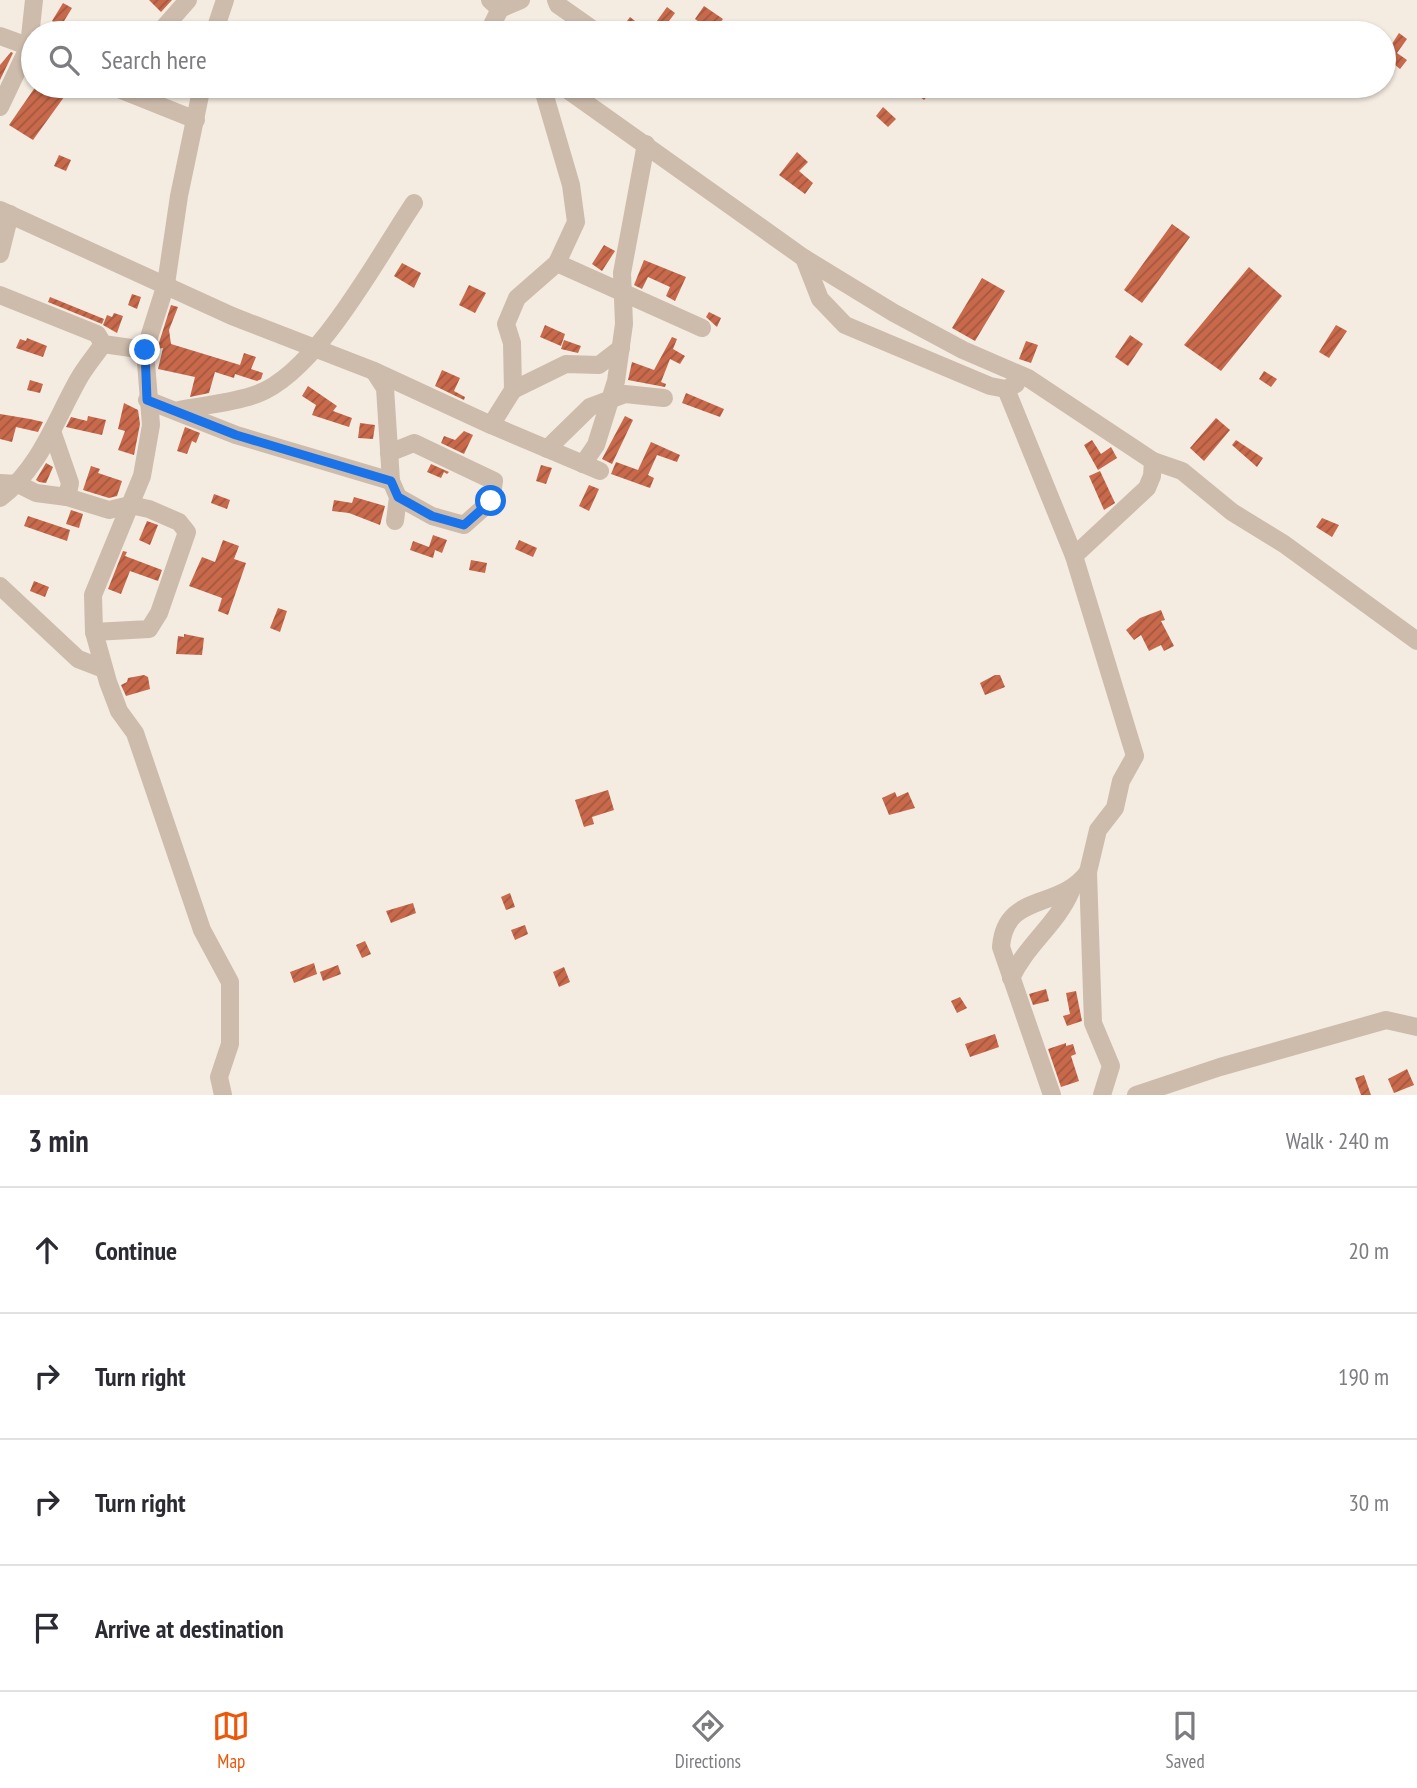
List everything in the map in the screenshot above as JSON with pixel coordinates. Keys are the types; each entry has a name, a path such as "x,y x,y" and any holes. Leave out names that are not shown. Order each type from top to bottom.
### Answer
{"street":[{"path":"33,21 34,0"},
{"path":"170,21 188,0"},
{"path":"218,21 225,0"},
{"path":"495,4 521,0"},
{"path":"556,0 558,5 581,21"},
{"path":"0,36 21,43"},
{"path":"0,107 21,66"},
{"path":"142,98 196,120"},
{"path":"200,98 179,196 166,284 145,350 151,425 142,476 93,595 94,632 104,669 119,711 135,733 202,930 230,982 230,1044 219,1077 223,1095"},
{"path":"513,390 512,343 506,324 517,298 557,263 576,222 571,185 546,98"},
{"path":"579,98 804,258 894,313 963,350 1028,378 1153,461 1182,471 1232,512 1284,544 1417,641"},
{"path":"0,254 5,212 232,316 374,371 600,471 596,445 612,398 621,348 625,293 622,273 646,144"},
{"path":"179,410 256,395 287,379 316,350 414,203"},
{"path":"804,258 820,299 845,325 990,386 1006,389 1028,378"},
{"path":"557,263 702,328"},
{"path":"0,295 97,334 103,344"},
{"path":"103,344 145,350"},
{"path":"0,498 52,431 79,378 103,344"},
{"path":"491,425 513,390 566,364 599,365 621,348"},
{"path":"374,371 385,388 389,453 395,489 394,521"},
{"path":"1006,389 1074,556 1135,755 1121,781 1115,808 1098,830 1088,872 1094,1023 1111,1066 1102,1095"},
{"path":"547,449 590,407 625,394 664,398"},
{"path":"147,400 179,410 236,435 395,489 432,516 464,525 491,501 494,481 414,443 389,453"},
{"path":"52,431 70,484 67,497"},
{"path":"1074,556 1147,488 1152,477 1153,461"},
{"path":"9,484 36,493 67,497 108,510 130,505 149,509 178,522 187,532 159,613 149,629 94,632"},
{"path":"0,586 78,659 104,669"},
{"path":"1011,978 1021,957 1061,914 1071,891 1088,872"},
{"path":"1052,1095 1001,947 1002,928 1015,913 1071,891"},
{"path":"1136,1095 1220,1067 1386,1020 1417,1027"}],"building":[{"path":"149,0 172,0 161,12"},
{"path":"63,3 72,8 64,21 52,21"},
{"path":"704,6 723,19 698,21 695,19"},
{"path":"667,7 675,13 669,21 657,21"},
{"path":"1399,33 1407,39 1397,53 1407,60 1400,69 1396,66 1396,38"},
{"path":"13,53 0,80 0,65"},
{"path":"28,98 63,98 33,140 9,125"},
{"path":"883,107 896,119 888,127 876,116"},
{"path":"797,152 808,162 799,171 813,183 805,194 779,175"},
{"path":"59,155 71,160 66,171 54,166"},
{"path":"1172,224 1190,237 1142,303 1124,290"},
{"path":"604,245 615,251 602,271 592,264"},
{"path":"644,260 686,277 675,301 666,296 670,287 648,277 642,289 634,285"},
{"path":"402,263 421,273 414,288 394,276"},
{"path":"1249,267 1282,296 1221,371 1184,345"},
{"path":"982,278 1005,291 975,341 952,328"},
{"path":"469,285 486,293 475,313 459,305"},
{"path":"132,294 141,297 137,309 128,305"},
{"path":"50,297 104,319 102,324 48,302"},
{"path":"171,305 178,307 169,330 171,344 240,365 244,353 256,357 251,369 263,373 261,379 257,381 235,374 234,378 215,372 209,393 190,397 195,377 158,369 163,348 157,349"},
{"path":"709,312 721,318 717,327 706,317"},
{"path":"114,313 123,316 117,333 103,325 107,315 112,317"},
{"path":"545,325 565,334 561,346 540,337"},
{"path":"1336,325 1347,331 1329,358 1319,352"},
{"path":"1130,335 1143,344 1128,366 1115,357"},
{"path":"672,337 677,339 673,349 685,356 680,364 670,359 661,382 666,384 665,387 628,380 632,362 654,370"},
{"path":"27,338 47,346 43,357 16,348 20,339 26,341"},
{"path":"564,340 581,346 578,353 561,349"},
{"path":"1026,341 1038,345 1031,363 1019,359"},
{"path":"442,370 460,378 454,391 465,397 464,400 435,386"},
{"path":"1264,371 1277,379 1271,387 1259,379"},
{"path":"30,380 43,384 40,393 27,390"},
{"path":"308,386 337,406 333,411 352,418 349,427 312,415 316,405 302,396"},
{"path":"686,393 724,409 720,417 682,403"},
{"path":"124,403 138,410 140,424 134,455 118,450 125,431 118,429"},
{"path":"0,414 43,422 38,432 16,427 12,442 0,439"},
{"path":"88,416 106,420 102,435 66,427 71,417 87,421"},
{"path":"625,416 633,420 612,464 602,459"},
{"path":"1216,418 1230,430 1204,461 1190,448"},
{"path":"360,423 375,425 373,439 358,438"},
{"path":"185,427 200,433 196,443 192,441 187,454 177,451"},
{"path":"464,431 473,435 464,454 441,443 444,436 455,440"},
{"path":"1092,440 1101,454 1111,447 1117,458 1098,470 1084,445"},
{"path":"1236,440 1263,458 1257,467 1232,445"},
{"path":"651,442 680,455 677,462 657,455 648,475 654,478 650,488 611,474 616,462 638,470"},
{"path":"46,463 53,467 46,483 39,482 36,480"},
{"path":"431,464 449,472 444,472 441,478 427,472"},
{"path":"541,465 552,468 546,484 536,481"},
{"path":"91,466 100,469 98,473 122,481 117,496 109,498 83,490"},
{"path":"1100,471 1115,503 1104,510 1089,476"},
{"path":"589,485 599,489 589,511 579,506"},
{"path":"214,494 230,500 227,509 211,503"},
{"path":"354,497 385,506 380,525 349,513 332,511 334,500 352,503"},
{"path":"71,510 83,514 79,528 66,524"},
{"path":"28,516 70,530 67,541 24,526"},
{"path":"1322,518 1339,525 1332,537 1316,527"},
{"path":"147,521 158,525 150,545 139,540"},
{"path":"433,535 447,540 442,553 435,550 433,558 410,550 413,541 429,547"},
{"path":"223,540 239,546 234,559 246,563 228,615 218,611 222,598 189,586 202,557 215,562"},
{"path":"519,540 537,548 533,557 515,549"},
{"path":"123,551 127,552 125,556 162,570 158,581 130,571 121,594 108,589"},
{"path":"471,560 487,563 485,573 469,570"},
{"path":"34,581 49,587 45,597 30,591"},
{"path":"278,608 287,611 280,632 270,628"},
{"path":"1161,610 1165,620 1161,621 1174,646 1164,651 1161,645 1149,651 1141,635 1134,640 1126,630 1140,618"},
{"path":"184,634 204,638 202,655 176,654 178,636 184,637"},
{"path":"144,675 148,677 150,689 126,696 121,685 127,682 128,678"},
{"path":"1000,675 1005,687 985,695 980,683"},
{"path":"608,790 614,810 592,817 594,824 584,827 575,800"},
{"path":"895,792 897,797 908,792 915,808 889,815 882,798"},
{"path":"510,893 515,907 506,910 501,897"},
{"path":"413,903 416,913 391,923 386,911"},
{"path":"525,925 528,934 515,940 511,930"},
{"path":"365,941 371,954 362,958 356,945"},
{"path":"314,963 317,974 294,983 290,972"},
{"path":"338,965 341,974 323,981 320,972"},
{"path":"564,967 570,982 559,987 553,972"},
{"path":"1046,989 1049,1001 1033,1005 1029,994"},
{"path":"1076,991 1082,1021 1067,1026 1063,1016 1070,1014 1066,993"},
{"path":"960,997 967,1008 957,1013 951,1001"},
{"path":"995,1034 999,1047 970,1057 965,1044"},
{"path":"1066,1043 1066,1046 1073,1044 1076,1054 1071,1056 1079,1081 1061,1087 1048,1049"},
{"path":"1407,1069 1414,1085 1394,1093 1388,1079"},
{"path":"1364,1075 1371,1095 1361,1095 1355,1078"}],"route":[{"path":"145,350 147,400 179,410 236,435 391,481 398,497 432,516 464,525 491,501"}]}
